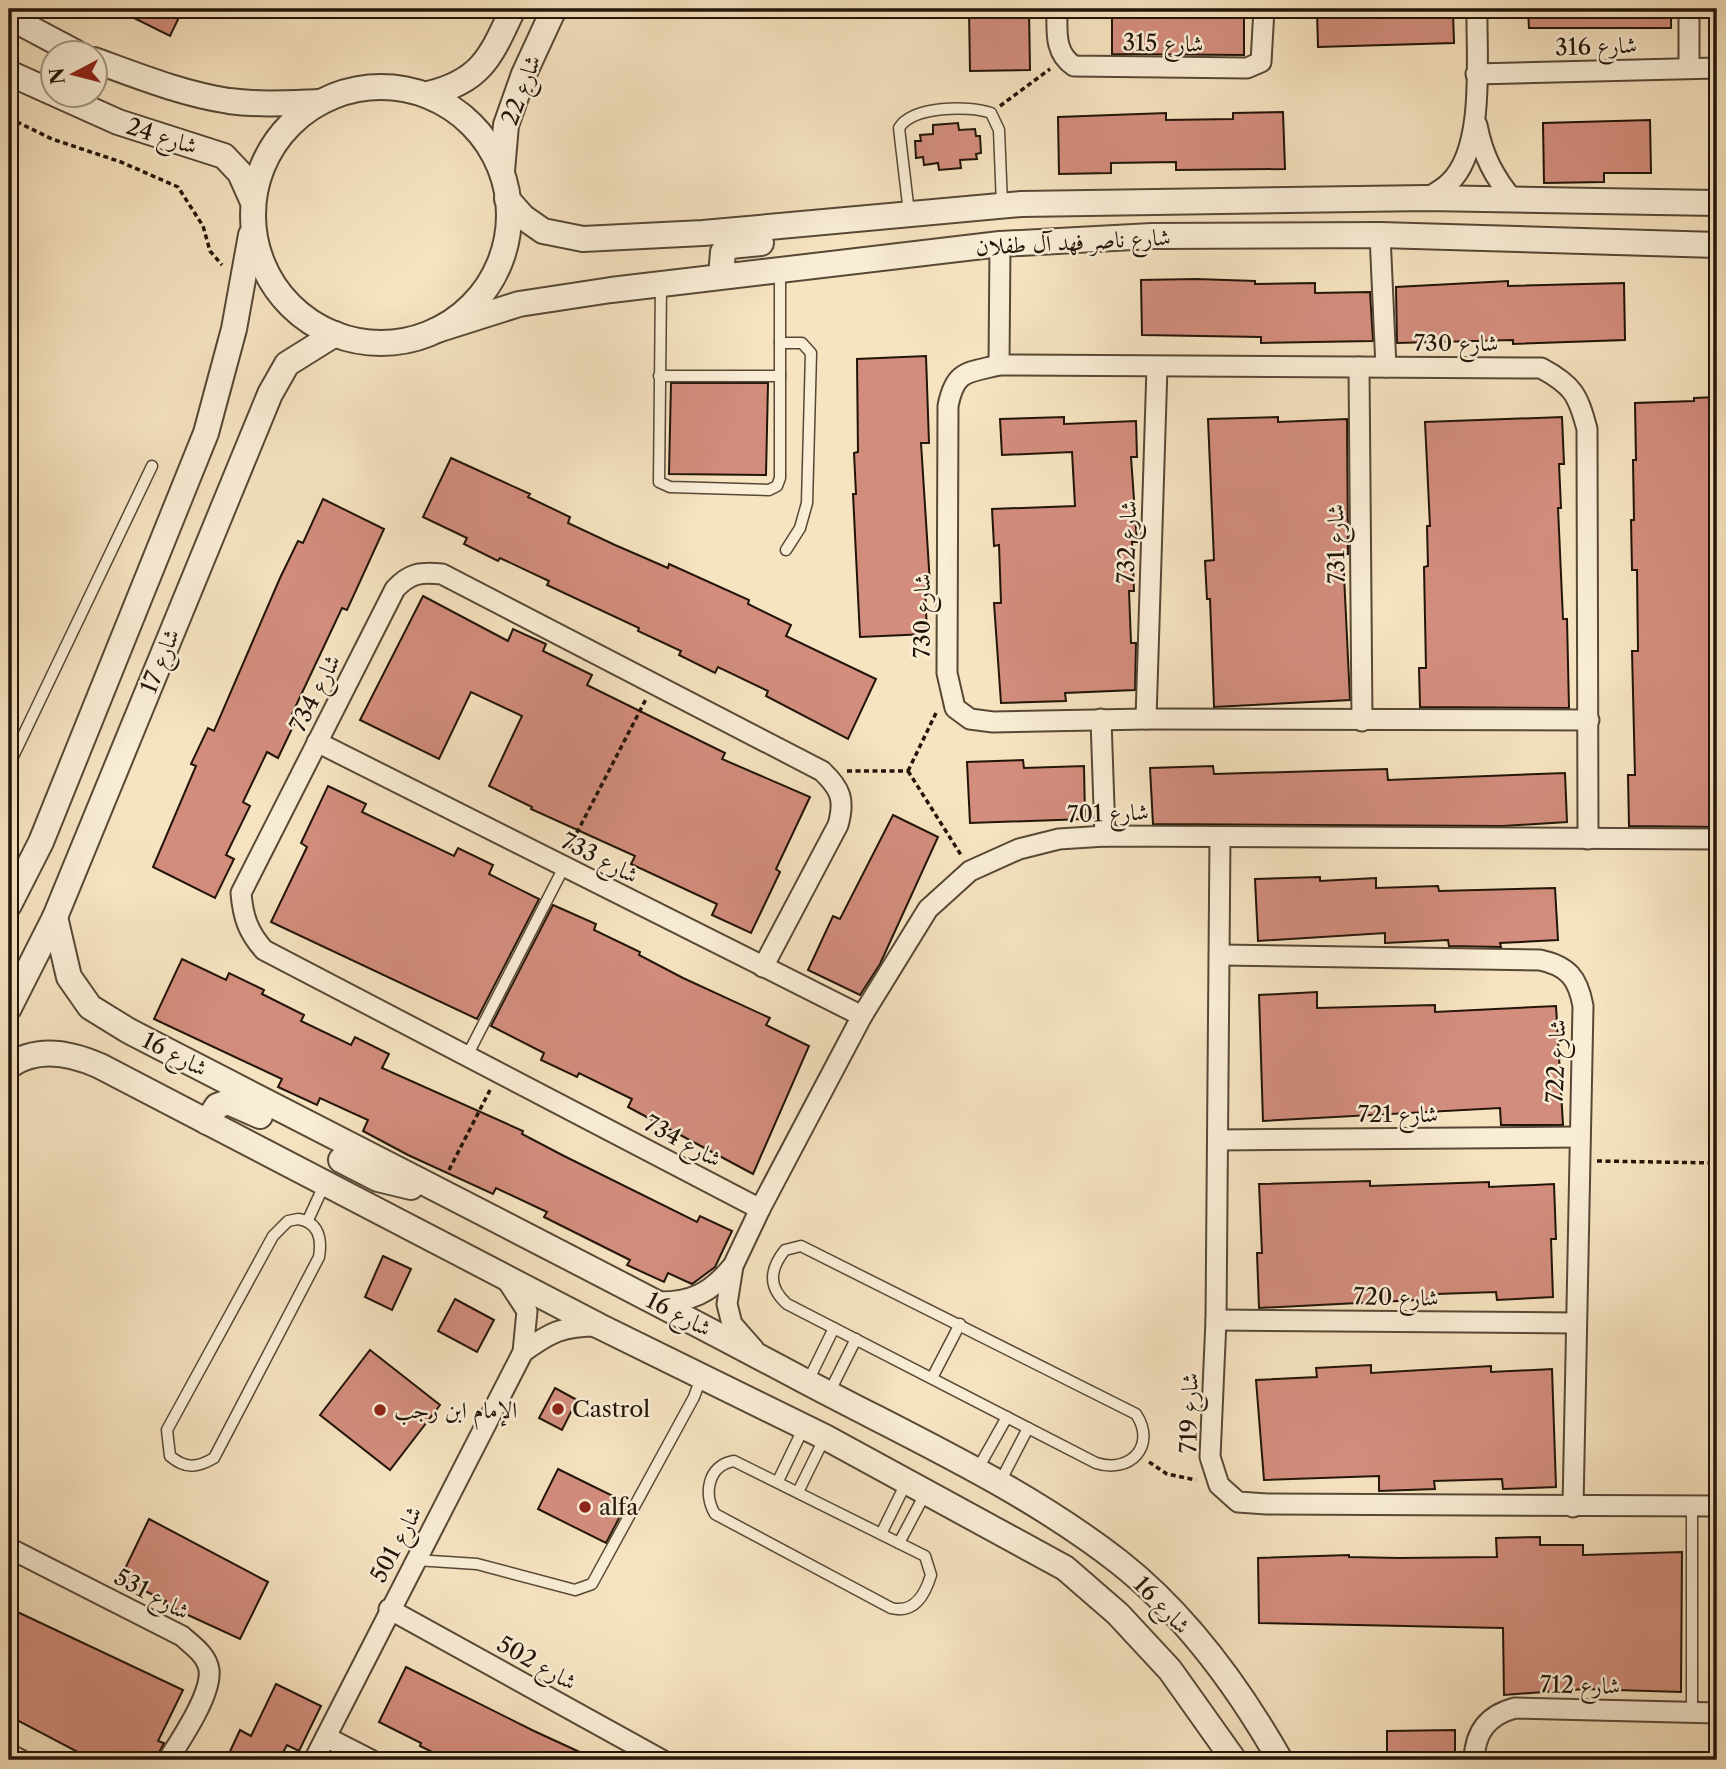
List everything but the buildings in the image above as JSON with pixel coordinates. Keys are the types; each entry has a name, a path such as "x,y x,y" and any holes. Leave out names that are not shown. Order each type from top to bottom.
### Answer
{"street":[{"name":"شارع 22","path":"428,94 453,88 473,76 491,56 513,9"},
{"name":"شارع 22","path":"437,330 472,307 495,272 507,232 504,188 506,125 524,74 554,9"},
{"path":"1058,9 1057,42 1063,59"},
{"name":"شارع 315","path":"1063,59 1074,66 1247,68 1261,62 1264,9"},
{"path":"1427,198 1450,183 1466,159 1475,118 1477,9"},
{"path":"1689,9 1689,68"},
{"path":"9,17 49,38"},
{"path":"108,65 192,92 227,100 268,104 321,102 344,91 386,86 428,94 464,117 491,149 504,188"},
{"name":"شارع 316","path":"1476,74 1717,68"},
{"name":"شارع 24","path":"9,73 118,122 224,156 240,173 254,213"},
{"name":"شارع 17","path":"9,905 41,842 206,433 234,329 254,213 257,177 276,140 306,109 321,102"},
{"path":"1475,118 1483,156 1497,181 1514,201"},
{"name":"شارع ناصر فهد آل طفلان","path":"504,188 523,217 543,231 583,239 703,233 1002,205 1144,200 1427,198 1717,203"},
{"name":"شارع ناصر فهد آل طفلان","path":"254,213 261,262 283,298 314,326 353,341 396,342 519,304 721,275 1000,244 1152,236 1380,234 1710,247"},
{"path":"721,275 723,252 730,246 841,236 859,219"},
{"path":"1380,234 1386,367"},
{"path":"999,365 1000,244"},
{"name":"شارع 17","path":"9,1008 55,917 270,394 287,364 335,334"},
{"name":"شارع 730","path":"1588,839 1589,720 1587,429 1579,398 1564,381 1541,368 999,365 962,374 952,386 948,406 947,673 955,708 970,719 993,722 1101,719 1589,720"},
{"name":"شارع 732","path":"1146,719 1157,367"},
{"name":"شارع 731","path":"1359,367 1362,720"},
{"name":"شارع 734","path":"760,1209 264,950 243,917 241,893 395,589 408,576 421,572 442,574 822,771 839,787 843,806 838,825 763,967"},
{"path":"1101,719 1105,836"},
{"name":"شارع 733","path":"317,742 862,1016"},
{"name":"شارع 701","path":"655,1302 680,1303 703,1295 717,1285 733,1266 760,1209 862,1016 928,909 970,871 1019,849 1059,839 1105,836 1717,839"},
{"name":"شارع 719","path":"1219,1485 1210,1457 1216,1320 1219,1140 1220,837"},
{"name":"شارع 16","path":"55,917 69,977 90,1007 129,1031 768,1361 999,1484 1069,1525 1122,1564 1186,1628 1224,1674 1258,1722 1280,1760"},
{"name":"شارع 722","path":"1221,955 1540,960 1560,964 1580,988 1583,1006 1574,1323 1573,1507"},
{"name":"شارع 16","path":"9,1066 43,1053 74,1055 599,1326 814,1431 1065,1568 1109,1606 1170,1670 1234,1760"},
{"path":"207,1122 217,1107 228,1102 242,1106 378,1179 440,1192"},
{"name":"شارع 721","path":"1219,1140 1578,1137"},
{"name":"شارع 701","path":"733,1266 727,1304 732,1324 768,1361"},
{"name":"شارع 501","path":"314,1760 523,1352 527,1311 504,1276"},
{"name":"شارع 720","path":"1216,1320 1574,1323"},
{"name":"شارع 501","path":"523,1352 551,1332 567,1326 599,1326"},
{"path":"1219,1485 1238,1502 1573,1507 1717,1506"},
{"name":"شارع 531","path":"9,1548 182,1636 200,1651 209,1668 207,1686 168,1760"},
{"name":"شارع 502","path":"389,1609 662,1760"},
{"name":"شارع 712","path":"1474,1760 1482,1726 1497,1713 1515,1708 1717,1713"},
{"path":"326,1737 371,1760"},
{"path":"9,1754 21,1760"}],"lane":[{"path":"909,214 899,128 902,122 914,114 962,108 975,107 991,113 999,130 1002,205"},
{"path":"661,283 658,475 662,485 769,490 777,486 780,478 780,269"},
{"path":"780,343 802,343 811,353 807,503 800,528 786,550"},
{"path":"659,376 780,376"},
{"path":"9,765 152,466"},
{"path":"467,1056 562,866"},
{"path":"308,1220 325,1183"},
{"path":"308,1220 320,1236 318,1257 214,1458 198,1466 180,1464 170,1456 167,1430 273,1236 288,1221 308,1220"},
{"path":"800,1246 808,1248 960,1324 1136,1414 1143,1424 1145,1437 1138,1455 1128,1463 1106,1466 1028,1428 787,1304 772,1287 774,1268 785,1250 800,1246"},
{"path":"932,1378 960,1324"},
{"path":"818,1388 834,1328"},
{"path":"818,1388 856,1339"},
{"path":"416,1560 477,1564 575,1590 592,1584 694,1397 701,1377"},
{"path":"976,1472 1007,1417"},
{"path":"999,1484 1028,1428"},
{"path":"778,1481 814,1431"},
{"path":"798,1492 814,1431"},
{"path":"728,1462 740,1462 798,1492 925,1556 931,1575 918,1602 898,1610 715,1514 709,1501 709,1483 718,1468 728,1462"},
{"path":"899,1543 917,1486"},
{"path":"881,1534 917,1486"},
{"path":"1692,1506 1692,1712"}],"path":[{"path":"991,113 1063,59"},
{"path":"9,118 52,139 121,162 178,187 203,226 210,251 241,287"},
{"path":"562,866 654,684"},
{"path":"908,771 949,684"},
{"path":"822,771 908,771"},
{"path":"908,771 970,871"},
{"path":"440,1192 499,1072"},
{"path":"1578,1160 1717,1163"},
{"path":"1138,1455 1167,1474 1219,1485"}],"place":[{"name":"Castrol","path":"558,1409"},
{"name":"الإمام ابن رجب","path":"380,1410"},
{"name":"alfa","path":"585,1507"}]}
